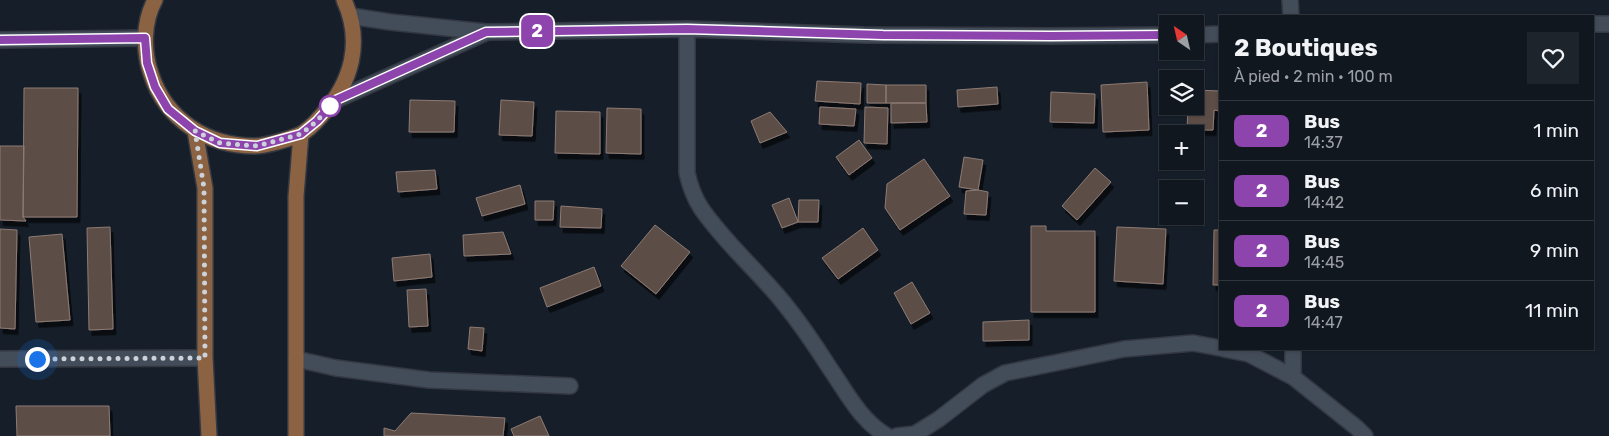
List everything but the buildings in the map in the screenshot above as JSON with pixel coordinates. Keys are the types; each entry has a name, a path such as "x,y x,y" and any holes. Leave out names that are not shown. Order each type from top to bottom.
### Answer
{"main road":[{"path":"155,0 151,7 145,38 147,63 155,87 168,109 195,131 220,143 257,146 301,134 317,121 336,100 349,73 354,45 351,16 344,0"},
{"path":"195,131 204,188 205,358 209,436"},
{"path":"296,436 296,196 301,134"}],"street":[{"path":"1290,0 1291,15"},
{"path":"351,16 486,32 687,29 884,35 1159,35"},
{"path":"1594,24 1609,24"},
{"path":"687,29 687,173 691,191 701,208 718,229 782,301 861,415 874,428 887,436"},
{"path":"336,100 486,32"},
{"path":"1204,35 1219,34"},
{"path":"0,40 145,38"},
{"path":"897,436 915,434 939,419 983,385 1005,374 1124,349 1193,343 1219,347"},
{"path":"1231,350 1249,354 1293,377 1365,436"},
{"path":"1293,350 1293,377"},
{"path":"0,360 205,358"},
{"path":"296,360 336,368 429,380 570,386"}],"bus line":[{"name":"2","path":"0,40 145,38 147,63 155,87 168,109 195,131 220,143 257,146 301,134 317,121 336,100 486,32 687,29 883,35 1159,35"}],"route":[{"path":"37,359 205,358 204,188 195,131 220,143 257,146 301,134 317,121 330,106"}]}
